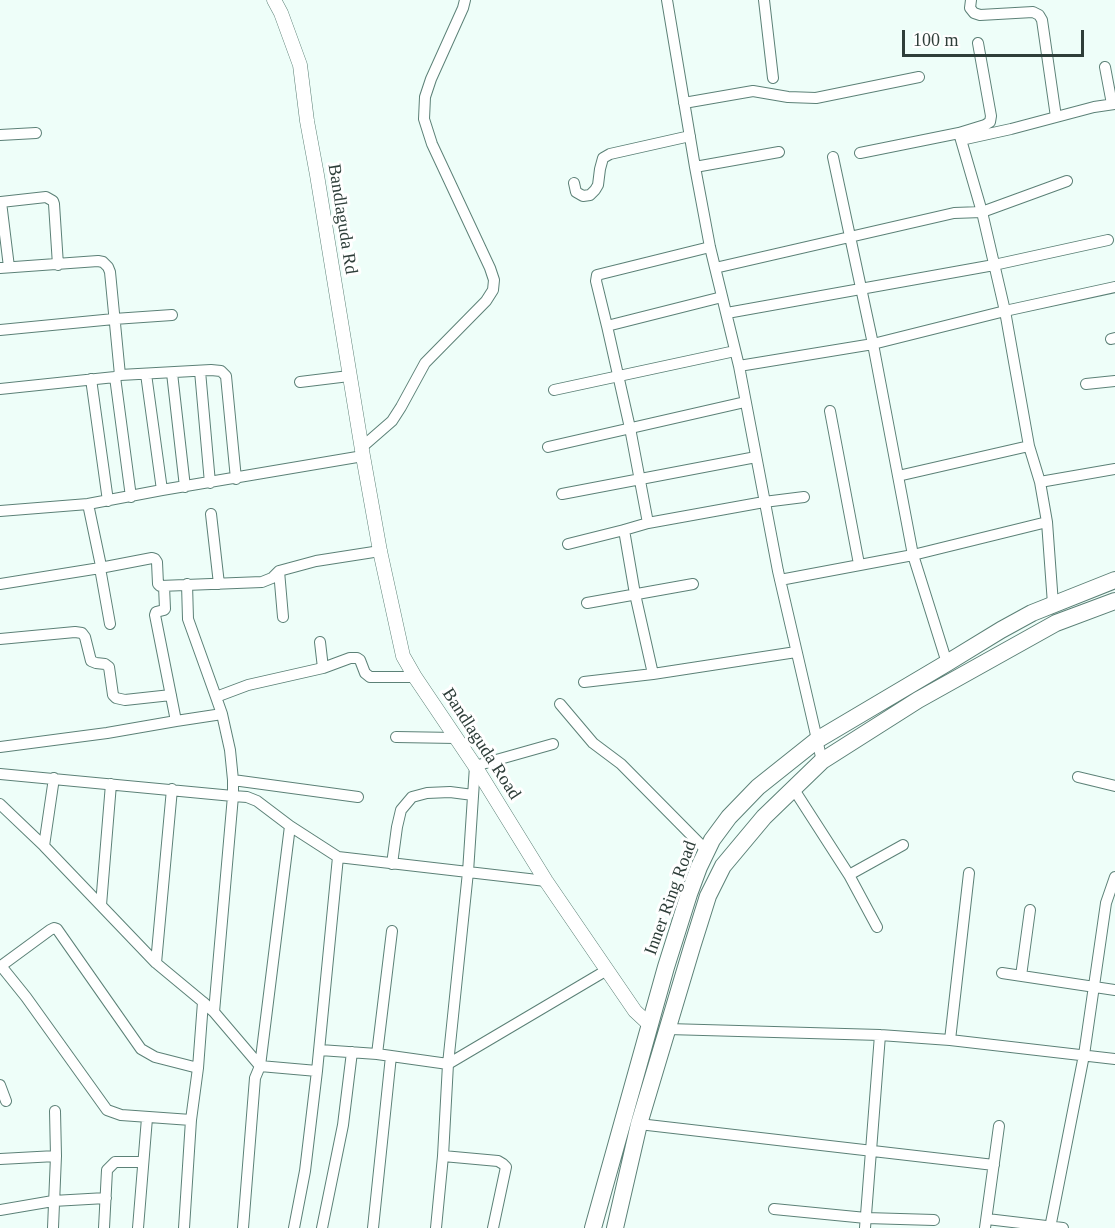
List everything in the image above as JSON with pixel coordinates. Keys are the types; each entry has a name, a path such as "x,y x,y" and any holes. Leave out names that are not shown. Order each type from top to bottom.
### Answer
{"highway":[{"name":"Inner Ring Road","path":"593,1228 666,967 689,894 712,840 729,817 759,787 817,740 1032,613 1115,580"},
{"name":"Inner Ring Road","path":"615,1228 639,1125 708,896 723,866 764,817 822,762 918,700 1056,623 1115,601"}],"street":[{"name":"Bandlaguda Rd","path":"274,0 300,65 307,121 362,452"},
{"path":"0,511 108,501 236,479 362,452 392,421 425,363 486,301 493,290 494,280 490,268 432,144 424,119 425,97 431,79 465,0"},
{"path":"667,0 710,247 739,366 780,580 822,762"},
{"path":"765,0 773,78"},
{"path":"971,0 970,8 974,13 980,15 1033,12 1039,15 1042,20 1056,117"},
{"path":"960,136 990,122 991,116 978,43"},
{"path":"860,153 960,136 1113,104 1105,67"},
{"path":"684,103 753,91 788,97 816,98 919,77"},
{"path":"0,135 36,133"},
{"path":"574,183 576,192 583,196 590,195 598,185 603,158 610,154 690,136"},
{"path":"960,136 982,212 1005,311 1029,446 1040,482 1047,522 1053,604"},
{"path":"695,167 779,152"},
{"path":"833,156 873,344 913,555 947,663"},
{"path":"715,268 954,213 982,212 1067,182"},
{"path":"58,265 53,201 46,197 1,202 4,268 58,265 98,261 108,267 131,497"},
{"path":"727,313 994,265 1108,240"},
{"path":"648,523 630,428 596,281 597,275 710,247"},
{"path":"739,366 873,344 1005,311 1115,287"},
{"path":"607,326 722,297"},
{"path":"0,330 172,315"},
{"path":"554,390 735,351"},
{"path":"200,371 210,483"},
{"path":"0,389 118,376 221,371 226,376 236,479"},
{"path":"172,373 186,487"},
{"path":"146,374 162,490"},
{"path":"300,382 350,376"},
{"path":"91,379 108,501"},
{"path":"1086,384 1115,381"},
{"path":"548,447 745,402"},
{"path":"830,411 859,564"},
{"path":"898,476 1029,446"},
{"name":"Bandlaguda Road","path":"362,452 380,551 403,656 546,881 635,1011 650,1025"},
{"path":"562,494 756,458"},
{"path":"1040,482 1115,469"},
{"path":"568,544 648,523 804,497"},
{"path":"88,504 110,624"},
{"path":"211,514 219,584"},
{"path":"780,580 913,555 1047,522"},
{"path":"624,530 634,594 652,674"},
{"path":"0,584 152,558 157,562 160,586 262,582 272,578 279,571 316,561 380,551"},
{"path":"279,571 283,616"},
{"path":"187,584 188,619 222,714 230,750 233,780 214,1012"},
{"path":"587,603 693,584"},
{"path":"164,586 165,609 154,615 176,721"},
{"path":"0,639 82,633 91,661 109,667 113,695 116,698 125,700 171,695"},
{"path":"320,642 323,669"},
{"path":"584,682 796,652"},
{"path":"216,697 248,685 323,669 354,657 360,660 365,673 370,677 415,677"},
{"path":"560,704 593,742 621,764 707,851"},
{"path":"0,747 107,733 222,714"},
{"path":"396,737 456,738"},
{"path":"436,1228 448,1064 468,872 475,766 553,744"},
{"path":"0,774 253,798 338,856 546,881"},
{"path":"1078,777 1115,786"},
{"path":"44,846 54,778"},
{"path":"233,780 358,797"},
{"path":"101,905 111,784"},
{"path":"793,788 849,875 877,927"},
{"path":"156,963 172,789"},
{"path":"392,864 401,810 412,797 427,793 450,792 473,795"},
{"path":"0,804 44,846 156,963 214,1012 260,1066 317,1071"},
{"path":"243,1228 255,1078 260,1066 291,826"},
{"path":"849,875 903,845"},
{"path":"294,1228 305,1171 320,1050 338,856"},
{"path":"950,1040 969,873"},
{"path":"1051,1227 1084,1055 1106,903 1115,877"},
{"path":"1021,976 1030,910"},
{"path":"191,1120 121,1115 107,1110 26,997 0,966 50,930 57,929 141,1049 155,1058 198,1068"},
{"path":"377,1054 392,931"},
{"path":"320,1050 377,1054 448,1064 608,970"},
{"path":"1002,973 1115,990"},
{"path":"184,1228 191,1120 203,1002"},
{"path":"668,1029 880,1035 950,1040 1115,1059"},
{"path":"865,1223 880,1035"},
{"path":"322,1228 344,1125 352,1052"},
{"path":"373,1228 391,1056"},
{"path":"0,1085 6,1101"},
{"path":"53,1228 55,1111"},
{"path":"138,1228 147,1118"},
{"path":"639,1125 994,1165"},
{"path":"999,1126 986,1223 1064,1228"},
{"path":"0,1160 56,1156"},
{"path":"443,1156 498,1161 506,1167 493,1228"},
{"path":"104,1228 107,1170 116,1162 143,1162"},
{"path":"0,1210 53,1201 106,1198"},
{"path":"774,1209 865,1223 934,1220"}]}
